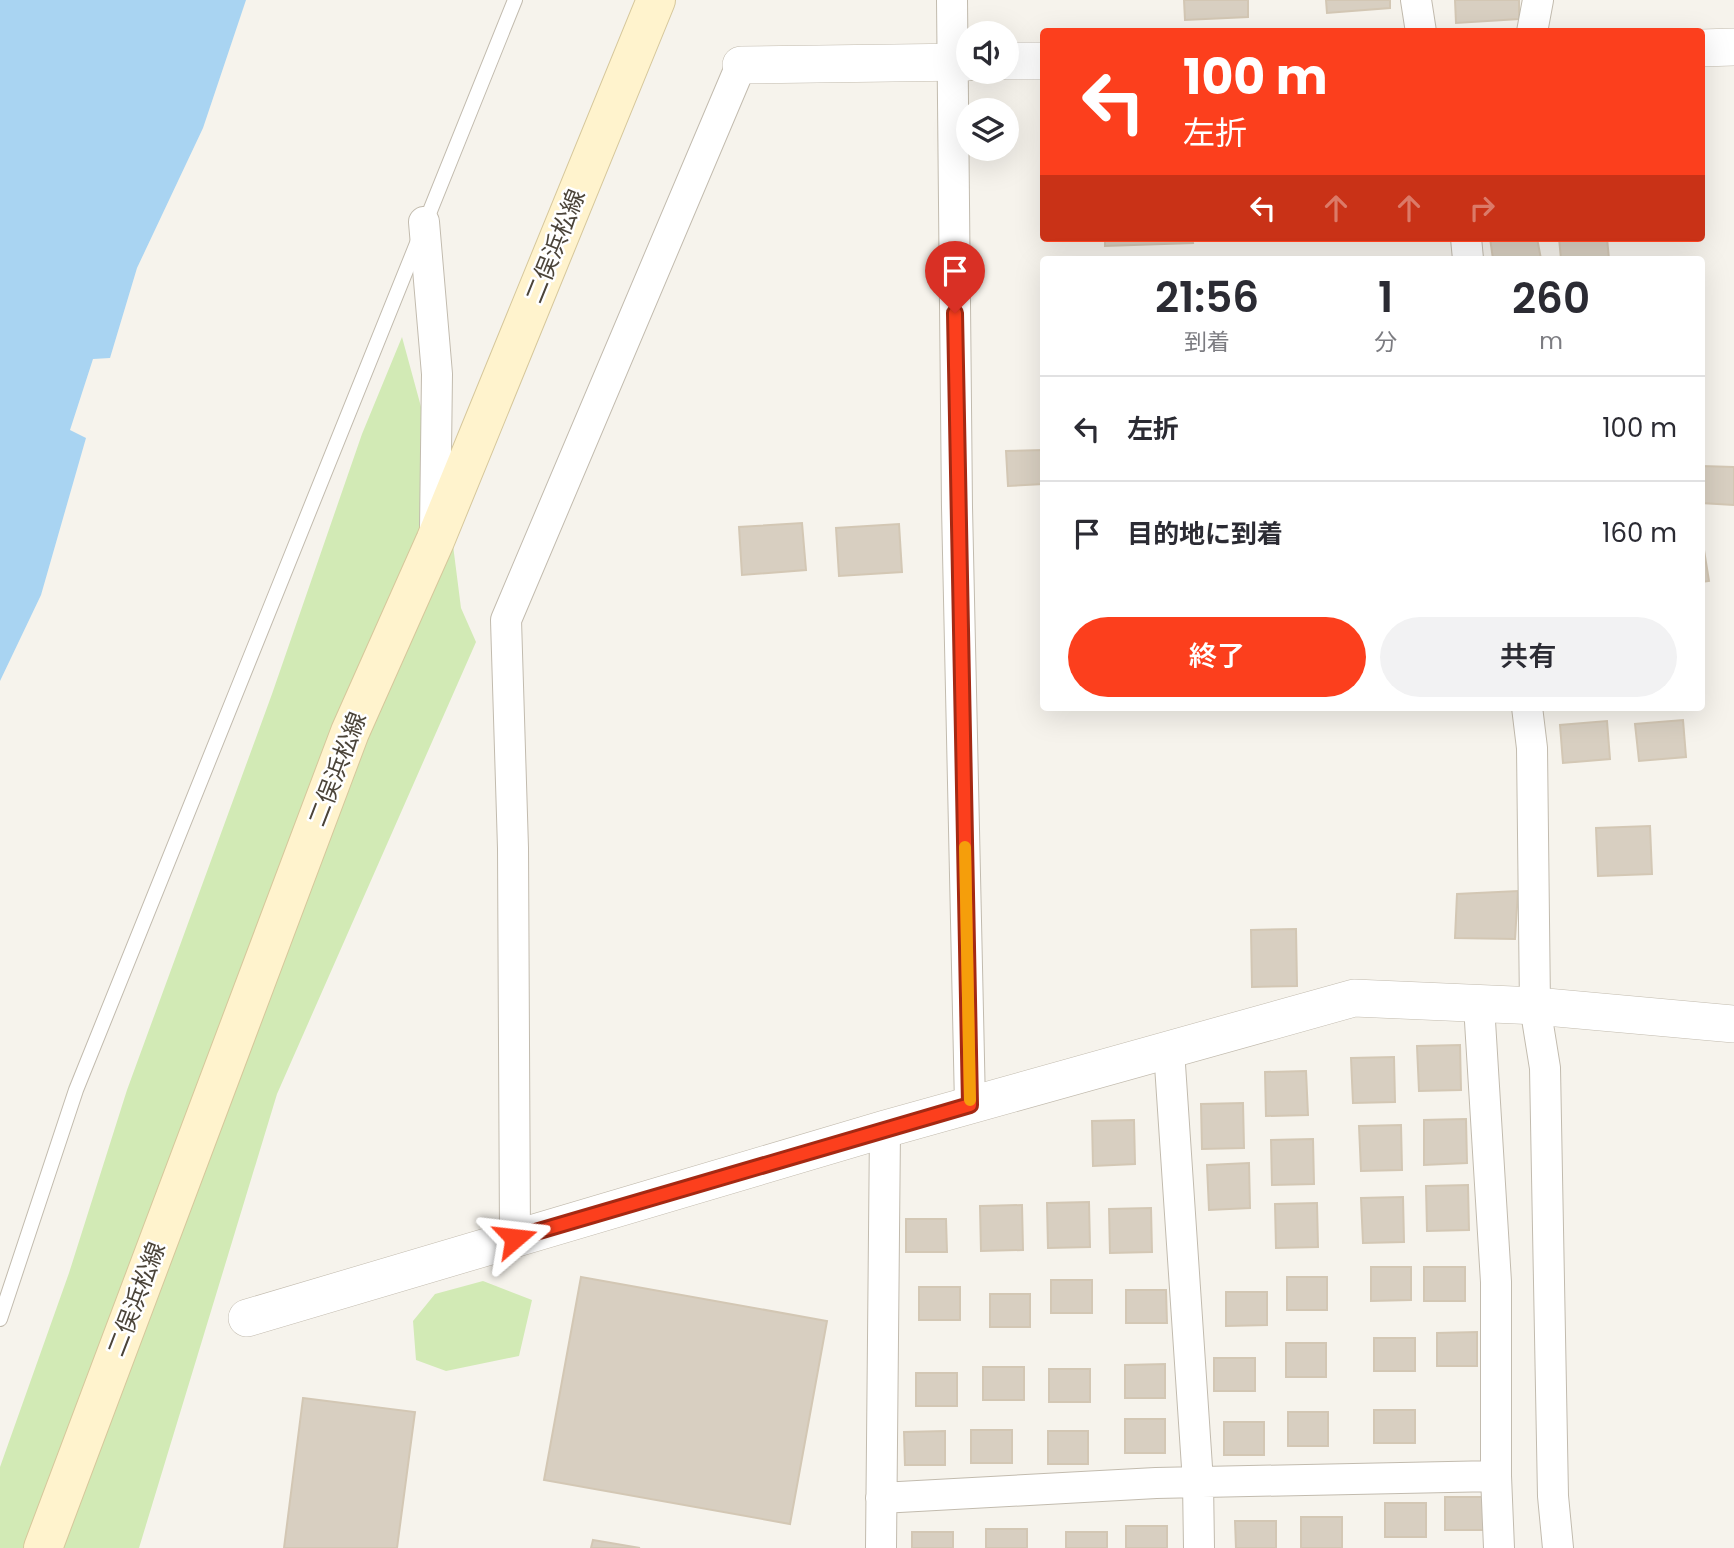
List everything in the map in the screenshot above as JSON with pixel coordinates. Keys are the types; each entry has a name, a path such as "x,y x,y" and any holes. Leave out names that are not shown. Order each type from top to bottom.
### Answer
{"main road":[{"name":"二俣浜松線","path":"43,1548 350,732 435,541 656,0"}],"street":[{"path":"951,0 956,34"},
{"path":"1416,0 1420,28"},
{"path":"1533,28 1538,0"},
{"path":"1705,48 1734,47"},
{"path":"1019,61 1040,61"},
{"path":"515,1238 513,848 506,620 741,65 956,62"},
{"path":"960,84 957,507 970,1105"},
{"path":"424,222 437,373 435,541"},
{"path":"1527,711 1532,748 1535,1006 1545,1068 1553,1496 1558,1548"},
{"path":"247,1318 885,1129 1354,998 1535,1006 1734,1024"},
{"path":"1479,1005 1496,1282 1496,1476 1499,1548"},
{"path":"1168,1050 1198,1482 1199,1548"},
{"path":"881,1548 885,1129"},
{"path":"881,1498 1198,1482 1496,1476"}],"lane":[{"path":"0,1319 76,1090 515,0"}],"green space":[{"path":"402,337 448,506 461,608 476,642 277,1094 139,1548 0,1548 0,1467 69,1273 127,1090 272,694 362,434"},
{"path":"483,1281 532,1300 519,1356 446,1371 416,1360 413,1321 435,1294"}],"water":[{"path":"0,0 246,0 203,128 137,268 110,358 93,359 70,430 86,438 41,595 0,681"}],"building":[{"path":"1184,0 1248,0 1248,17 1185,20"},
{"path":"1326,0 1390,0 1390,8 1327,13"},
{"path":"1455,0 1519,0 1519,19 1456,23"},
{"path":"1105,242 1193,243 1105,246"},
{"path":"1491,242 1538,242 1540,256 1493,256"},
{"path":"1559,242 1607,242 1609,256 1561,256"},
{"path":"1040,450 1040,484 1008,486 1006,451"},
{"path":"1705,466 1734,467 1734,505 1705,503"},
{"path":"802,523 806,570 742,575 739,527"},
{"path":"899,524 902,572 839,576 836,528"},
{"path":"1705,556 1709,581 1705,582"},
{"path":"1683,720 1686,757 1639,761 1635,724"},
{"path":"1607,721 1610,759 1563,763 1560,725"},
{"path":"1650,826 1652,874 1598,876 1596,828"},
{"path":"1518,891 1515,939 1455,938 1457,894"},
{"path":"1296,929 1297,986 1252,987 1251,930"},
{"path":"1460,1045 1461,1090 1419,1091 1417,1046"},
{"path":"1394,1057 1395,1102 1353,1103 1351,1058"},
{"path":"1306,1071 1308,1115 1266,1116 1265,1072"},
{"path":"1243,1103 1244,1148 1202,1149 1201,1104"},
{"path":"1466,1119 1467,1163 1424,1165 1424,1120"},
{"path":"1134,1120 1135,1164 1093,1166 1092,1121"},
{"path":"1401,1125 1402,1170 1361,1171 1359,1126"},
{"path":"1313,1139 1314,1184 1272,1185 1271,1140"},
{"path":"1249,1163 1250,1208 1209,1210 1207,1165"},
{"path":"1468,1185 1469,1230 1427,1231 1426,1186"},
{"path":"1403,1197 1404,1242 1363,1243 1361,1198"},
{"path":"1089,1202 1090,1247 1048,1248 1047,1203"},
{"path":"1317,1203 1318,1247 1276,1248 1275,1204"},
{"path":"1022,1205 1023,1250 981,1251 980,1206"},
{"path":"1151,1208 1152,1252 1110,1253 1109,1209"},
{"path":"906,1219 946,1219 947,1252 906,1252"},
{"path":"1371,1267 1411,1267 1411,1300 1371,1301"},
{"path":"1424,1267 1465,1267 1465,1301 1424,1301"},
{"path":"581,1277 827,1321 790,1524 544,1480"},
{"path":"1287,1277 1327,1277 1327,1310 1287,1310"},
{"path":"1051,1280 1092,1280 1092,1313 1051,1313"},
{"path":"919,1287 960,1287 960,1320 919,1320"},
{"path":"1126,1290 1166,1290 1167,1323 1126,1323"},
{"path":"1226,1292 1267,1292 1267,1325 1226,1326"},
{"path":"990,1294 1030,1294 1030,1327 990,1327"},
{"path":"1477,1332 1477,1366 1437,1366 1437,1333"},
{"path":"1374,1338 1415,1338 1415,1371 1374,1371"},
{"path":"1286,1343 1326,1343 1326,1377 1286,1377"},
{"path":"1214,1358 1255,1358 1255,1391 1214,1391"},
{"path":"1165,1364 1165,1398 1125,1398 1125,1365"},
{"path":"983,1367 1024,1367 1024,1400 983,1400"},
{"path":"1049,1369 1090,1369 1090,1402 1049,1402"},
{"path":"916,1373 957,1373 957,1406 916,1406"},
{"path":"303,1398 415,1412 397,1548 284,1548"},
{"path":"1374,1410 1415,1410 1415,1443 1374,1443"},
{"path":"1288,1412 1328,1412 1328,1446 1288,1446"},
{"path":"1125,1419 1165,1419 1165,1453 1125,1453"},
{"path":"1224,1422 1264,1422 1264,1455 1224,1455"},
{"path":"971,1430 1012,1430 1012,1463 971,1463"},
{"path":"945,1431 945,1465 905,1465 904,1432"},
{"path":"1048,1431 1088,1431 1088,1464 1048,1464"},
{"path":"1445,1497 1486,1497 1486,1530 1445,1530"},
{"path":"1385,1503 1426,1503 1426,1537 1385,1537"},
{"path":"1301,1517 1342,1517 1342,1548 1301,1548"},
{"path":"1235,1521 1276,1521 1276,1548 1236,1548"},
{"path":"1126,1526 1167,1526 1167,1548 1126,1548"},
{"path":"986,1529 1027,1529 1027,1548 986,1548"},
{"path":"912,1532 953,1532 953,1548 912,1548"},
{"path":"1066,1532 1107,1532 1107,1548 1066,1548"},
{"path":"593,1540 640,1548 591,1548"}],"slow traffic":[{"path":"965,847 970,1100"}],"route":[{"path":"515,1238 970,1105 955,313"}]}
